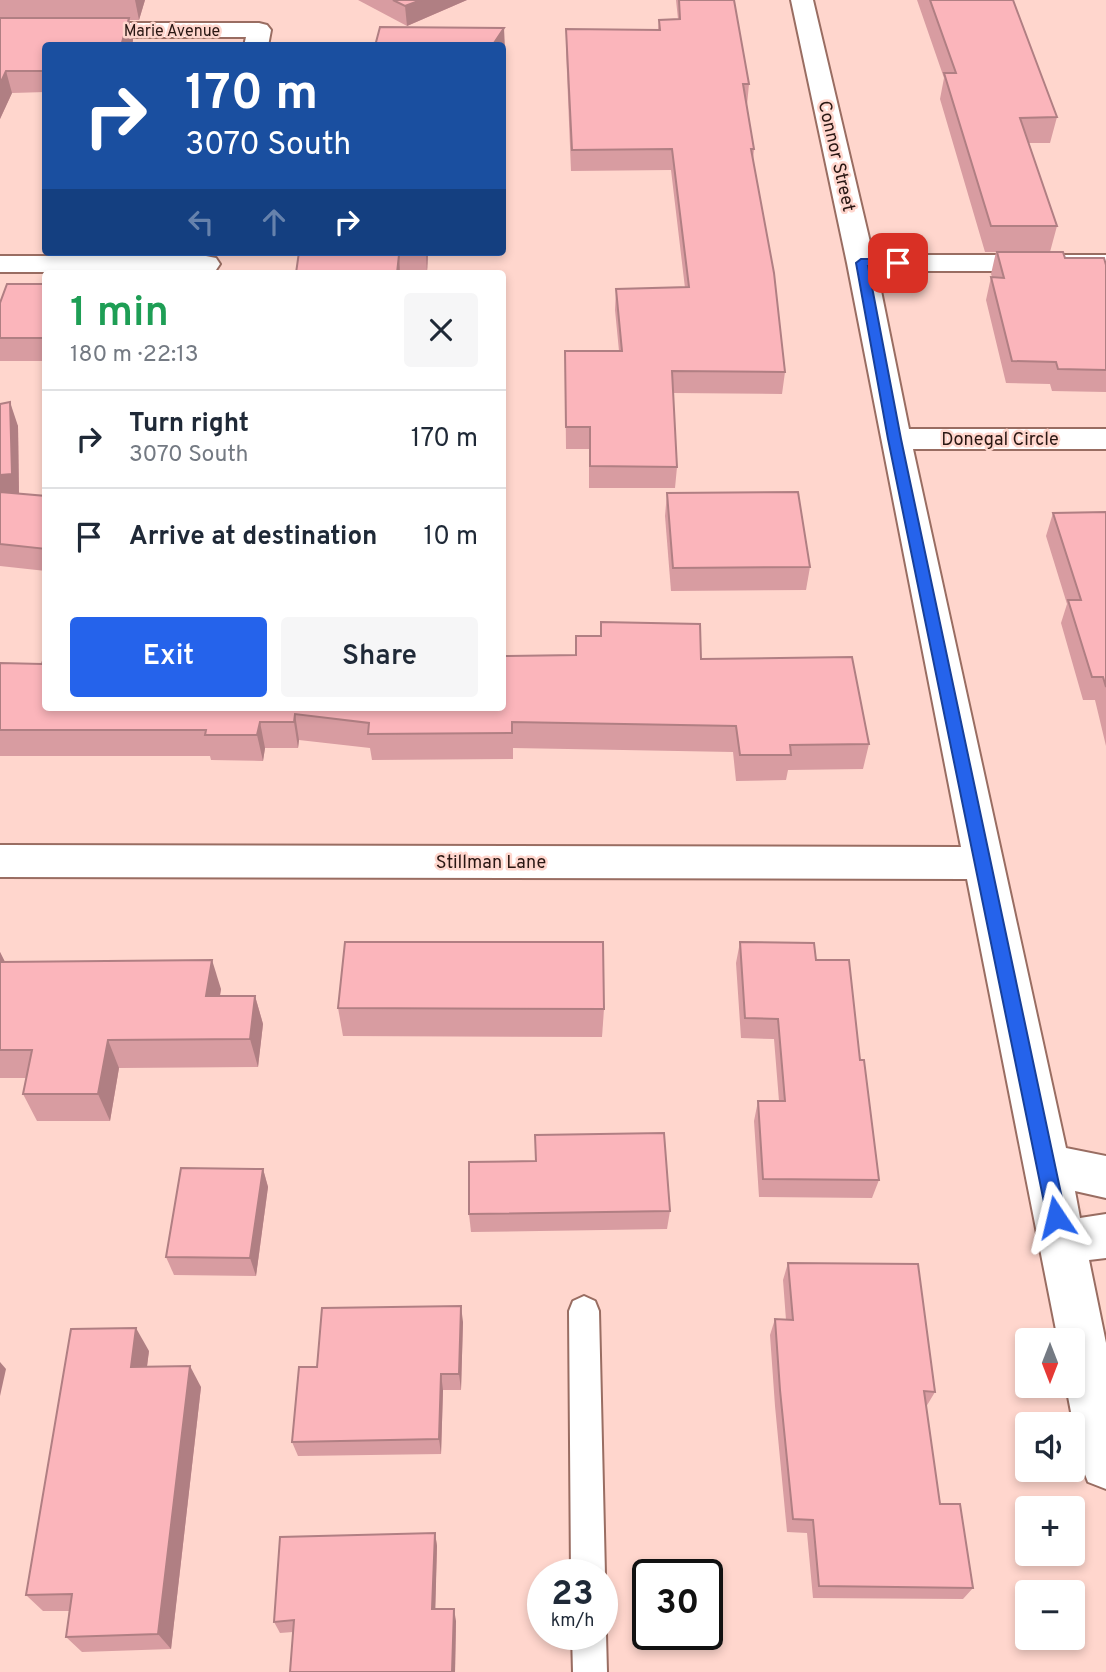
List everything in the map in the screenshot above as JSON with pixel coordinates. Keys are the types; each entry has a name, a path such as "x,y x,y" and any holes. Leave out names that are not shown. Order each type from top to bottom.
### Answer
{"street":[{"name":"Connor Street","path":"802,0 861,263 1106,1464"},
{"name":"Marie Avenue","path":"0,30 258,38"},
{"path":"0,264 206,263"},
{"path":"861,263 1106,263"},
{"name":"Donegal Circle","path":"895,439 1106,439"},
{"name":"Stillman Lane","path":"0,861 983,863"},
{"path":"1047,1165 1106,1177"},
{"path":"1061,1243 1106,1236"}],"lane":[{"path":"584,1311 588,1559"},
{"path":"589,1650 590,1672"}],"building":[{"path":"393,0 421,0 405,6"},
{"path":"679,0 734,0 749,84 743,84 754,149 751,149 774,273 785,372 672,371 677,467 590,466 590,427 566,427 565,351 622,351 616,289 689,287 672,149 572,150 566,29 660,30 659,20 680,19"},
{"path":"930,0 1013,0 1057,117 1020,118 1057,226 991,226 944,73 956,73"},
{"path":"0,18 129,18 122,42 42,42 42,71 6,71 0,84"},
{"path":"380,27 504,28 495,42 376,42"},
{"path":"997,252 1063,252 1065,258 1104,258 1106,370 1058,369 1056,362 1012,361 991,277 1004,278"},
{"path":"298,256 399,256 397,270 296,270"},
{"path":"7,284 42,284 42,338 0,338 0,303"},
{"path":"10,402 12,474 0,475 0,404"},
{"path":"0,492 42,496 42,549 0,544"},
{"path":"798,492 810,567 673,568 667,493"},
{"path":"1106,512 1106,687 1103,677 1092,677 1068,600 1081,600 1053,513"},
{"path":"601,622 700,624 701,659 852,657 869,744 790,745 791,755 740,755 736,726 512,722 512,733 368,734 369,723 295,714 294,722 260,722 257,735 205,735 206,730 0,730 0,663 42,664 42,711 506,711 506,656 576,655 576,636 601,636"},
{"path":"345,942 603,942 604,1009 338,1008"},
{"path":"740,942 814,943 816,960 849,960 860,1060 864,1060 879,1180 763,1179 758,1101 785,1101 778,1019 745,1018"},
{"path":"212,960 206,996 255,996 250,1039 108,1040 98,1094 23,1094 32,1050 0,1050 0,962"},
{"path":"664,1133 670,1211 469,1214 469,1162 536,1161 535,1135"},
{"path":"181,1168 263,1169 250,1258 166,1257"},
{"path":"788,1263 918,1264 935,1392 924,1391 940,1504 960,1504 973,1588 819,1586 813,1520 793,1519 780,1390 775,1319 793,1320"},
{"path":"461,1306 459,1374 441,1374 439,1439 292,1442 299,1367 317,1367 322,1308"},
{"path":"136,1328 131,1367 190,1366 158,1634 66,1637 72,1594 26,1595 71,1329"},
{"path":"435,1533 432,1609 454,1609 452,1672 290,1672 294,1620 274,1622 280,1537"}],"route":[{"path":"898,263 861,263 1056,1217"}]}
